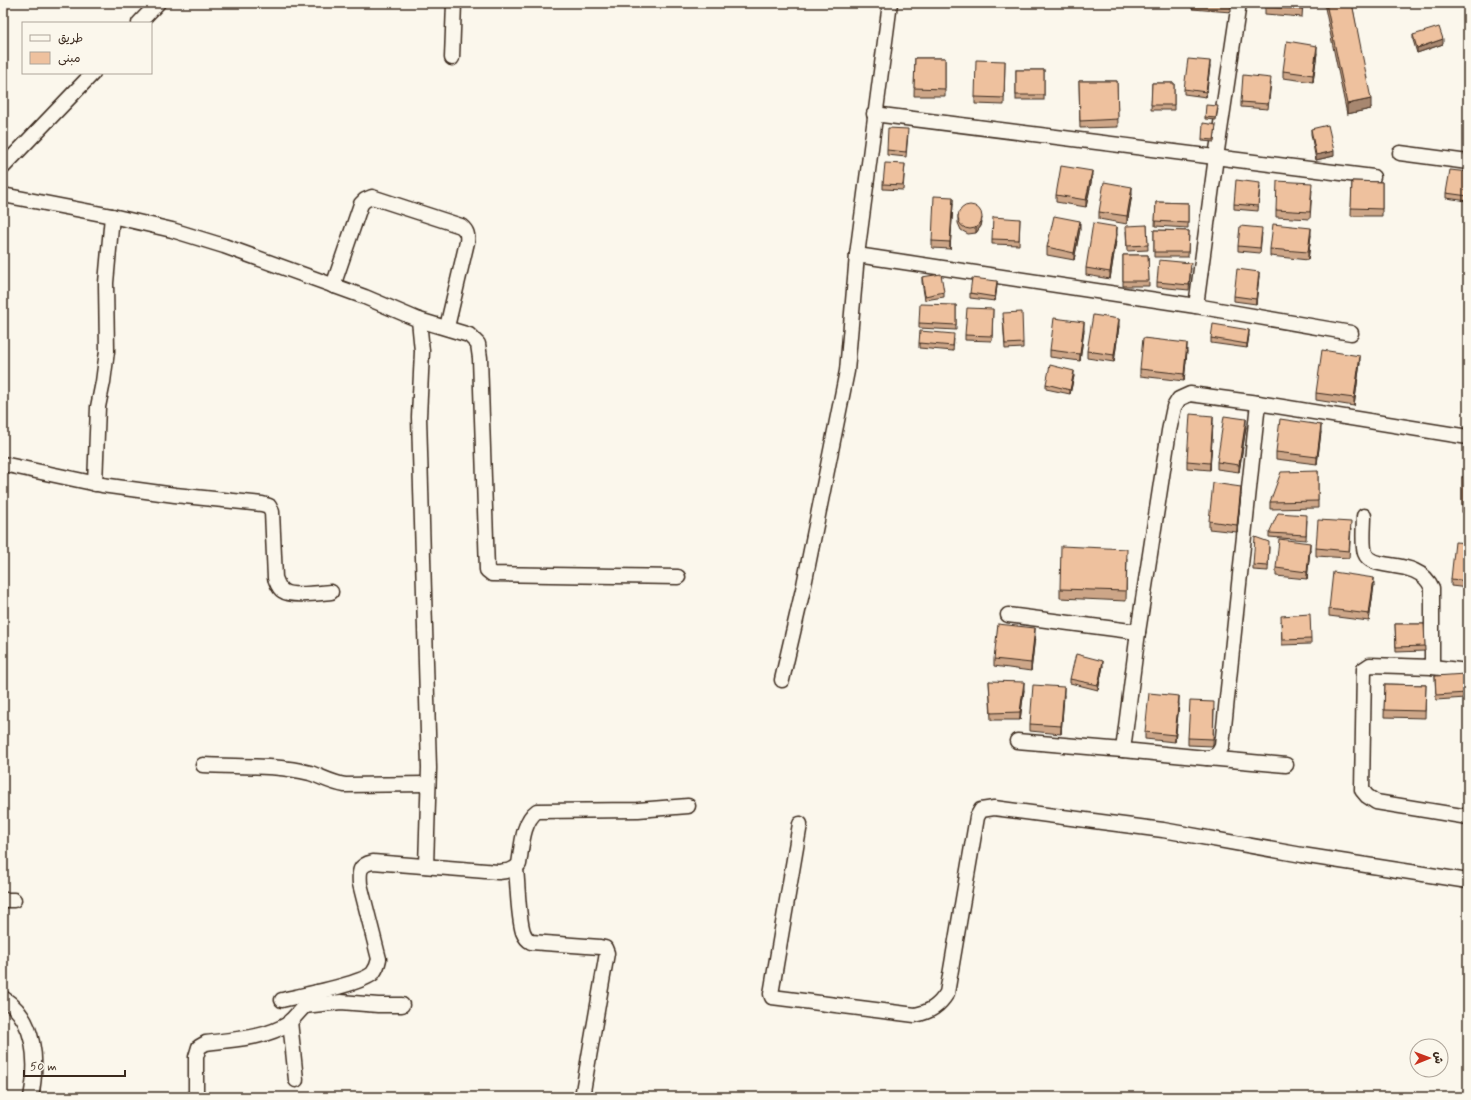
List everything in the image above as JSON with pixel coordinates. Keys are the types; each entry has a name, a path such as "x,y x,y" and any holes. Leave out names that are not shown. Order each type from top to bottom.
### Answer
{"street":[{"path":"140,22 158,3"},
{"path":"452,58 454,3"},
{"path":"782,680 804,585 847,371 857,255 874,114 890,3"},
{"path":"1196,306 1239,3"},
{"path":"3,167 92,74"},
{"path":"874,114 1373,177"},
{"path":"1400,153 1468,162"},
{"path":"3,195 112,216 172,230 224,246 365,297 419,320 447,327 469,335 478,344 480,358 486,570 492,574 678,577"},
{"path":"333,286 361,204 365,200 372,197 461,226 468,236 447,327"},
{"path":"95,484 98,406 107,351 106,283 112,216"},
{"path":"857,255 1196,306 1351,333"},
{"path":"419,320 422,351 419,417 428,784 426,866"},
{"path":"1123,750 1138,632 1174,407 1179,399 1190,394 1258,403 1468,437"},
{"path":"1206,758 1214,757 1222,746 1258,403"},
{"path":"3,464 95,484 269,506 272,512 275,578 277,585 282,591 294,594 331,592"},
{"path":"1364,516 1364,552 1367,558 1379,563 1412,569 1429,580 1432,588 1432,667"},
{"path":"1008,615 1138,632"},
{"path":"1468,671 1432,667 1370,665 1364,668 1362,790 1367,796 1376,802 1468,817"},
{"path":"1017,741 1286,765"},
{"path":"203,765 282,768 311,774 336,784 345,785 428,784"},
{"path":"582,1097 607,953 605,948 600,947 531,942 523,933 516,869 519,864 527,823 532,815 537,812 638,810 688,806"},
{"path":"800,824 772,986 772,997 915,1015 932,1010 940,1003 947,993 977,817 981,810 994,808 1163,830 1468,882"},
{"path":"282,1000 317,992 367,977 373,973 377,966 378,959 360,884 359,872 362,866 373,862 498,872 516,869"},
{"path":"196,1097 196,1057 199,1047 206,1043 260,1036 282,1027 290,1021 317,992"},
{"path":"3,998 13,1004 26,1021 30,1034 35,1077 31,1097"},
{"path":"304,1006 341,1002 402,1005"},
{"path":"290,1021 296,1080"}],"building":[{"path":"1208,3 1231,3 1231,4"},
{"path":"1265,3 1303,3 1302,9 1265,7"},
{"path":"1326,3 1352,3 1371,99 1347,104"},
{"path":"1439,27 1443,39 1417,48 1413,35"},
{"path":"1287,41 1317,46 1313,75 1283,71"},
{"path":"915,58 945,58 945,89 914,88"},
{"path":"1188,59 1210,61 1206,92 1184,89"},
{"path":"976,60 1005,61 1004,98 975,97"},
{"path":"1016,70 1044,70 1044,95 1016,95"},
{"path":"1243,75 1271,78 1268,104 1241,102"},
{"path":"1079,81 1117,81 1118,119 1080,121"},
{"path":"1152,83 1174,83 1174,105 1151,105"},
{"path":"1206,105 1218,106 1216,118 1205,117"},
{"path":"1203,123 1216,125 1214,140 1202,139"},
{"path":"1328,125 1334,151 1316,155 1311,129"},
{"path":"888,128 908,129 906,152 887,150"},
{"path":"885,163 905,164 903,185 883,184"},
{"path":"1061,166 1092,171 1086,200 1056,195"},
{"path":"1450,170 1468,172 1468,196 1446,193"},
{"path":"1236,180 1260,183 1258,206 1234,204"},
{"path":"1277,181 1312,183 1310,212 1276,210"},
{"path":"1352,181 1382,182 1382,209 1351,208"},
{"path":"1104,182 1132,187 1127,216 1099,212"},
{"path":"934,196 953,197 950,242 932,241"},
{"path":"1156,202 1188,203 1188,223 1155,221"},
{"path":"970,205 978,209 982,217 978,225 970,229 962,225 958,217 962,209"},
{"path":"1054,216 1080,221 1074,253 1047,247"},
{"path":"993,217 1020,219 1019,240 992,239"},
{"path":"1093,223 1117,227 1110,272 1086,268"},
{"path":"1273,224 1311,228 1308,252 1270,249"},
{"path":"1147,225 1148,245 1127,246 1126,226"},
{"path":"1240,226 1262,228 1260,248 1238,246"},
{"path":"1154,230 1189,231 1188,252 1154,252"},
{"path":"1123,255 1148,255 1149,281 1123,281"},
{"path":"1159,260 1191,263 1189,285 1157,282"},
{"path":"1237,269 1259,272 1256,299 1234,296"},
{"path":"941,274 944,292 925,296 922,277"},
{"path":"972,278 997,281 995,297 970,293"},
{"path":"920,304 956,305 956,325 919,323"},
{"path":"967,308 993,309 992,336 965,335"},
{"path":"1022,312 1023,343 1005,344 1003,313"},
{"path":"1093,315 1119,319 1114,355 1087,351"},
{"path":"1054,318 1084,322 1080,354 1050,350"},
{"path":"1213,324 1249,330 1247,344 1211,338"},
{"path":"920,331 954,334 953,346 919,343"},
{"path":"1143,338 1187,343 1184,374 1140,369"},
{"path":"1322,350 1360,356 1354,398 1316,393"},
{"path":"1050,365 1074,371 1070,390 1046,384"},
{"path":"1190,414 1213,416 1210,463 1187,461"},
{"path":"1224,416 1246,419 1239,465 1217,462"},
{"path":"1280,419 1321,425 1317,457 1276,452"},
{"path":"1318,471 1318,501 1270,502 1281,472"},
{"path":"1462,477 1468,477 1468,505 1462,505"},
{"path":"1213,483 1241,487 1237,525 1209,521"},
{"path":"1278,513 1307,515 1306,535 1269,533"},
{"path":"1318,520 1351,522 1349,551 1316,548"},
{"path":"1255,537 1269,542 1268,566 1253,565"},
{"path":"1279,539 1310,543 1307,572 1276,568"},
{"path":"1455,542 1468,543 1468,581 1451,579"},
{"path":"1061,546 1127,549 1126,591 1060,589"},
{"path":"1333,572 1374,578 1369,614 1329,609"},
{"path":"1310,614 1311,639 1282,640 1281,616"},
{"path":"998,624 1035,628 1031,663 994,659"},
{"path":"1395,624 1424,624 1425,646 1396,647"},
{"path":"1076,654 1103,661 1098,685 1070,679"},
{"path":"1465,674 1466,693 1436,695 1435,676"},
{"path":"989,681 1024,682 1020,712 991,713"},
{"path":"1385,684 1426,685 1425,711 1384,710"},
{"path":"1033,685 1064,687 1061,726 1030,724"},
{"path":"1149,693 1179,696 1175,735 1145,732"},
{"path":"1190,701 1214,702 1213,739 1188,738"}]}
